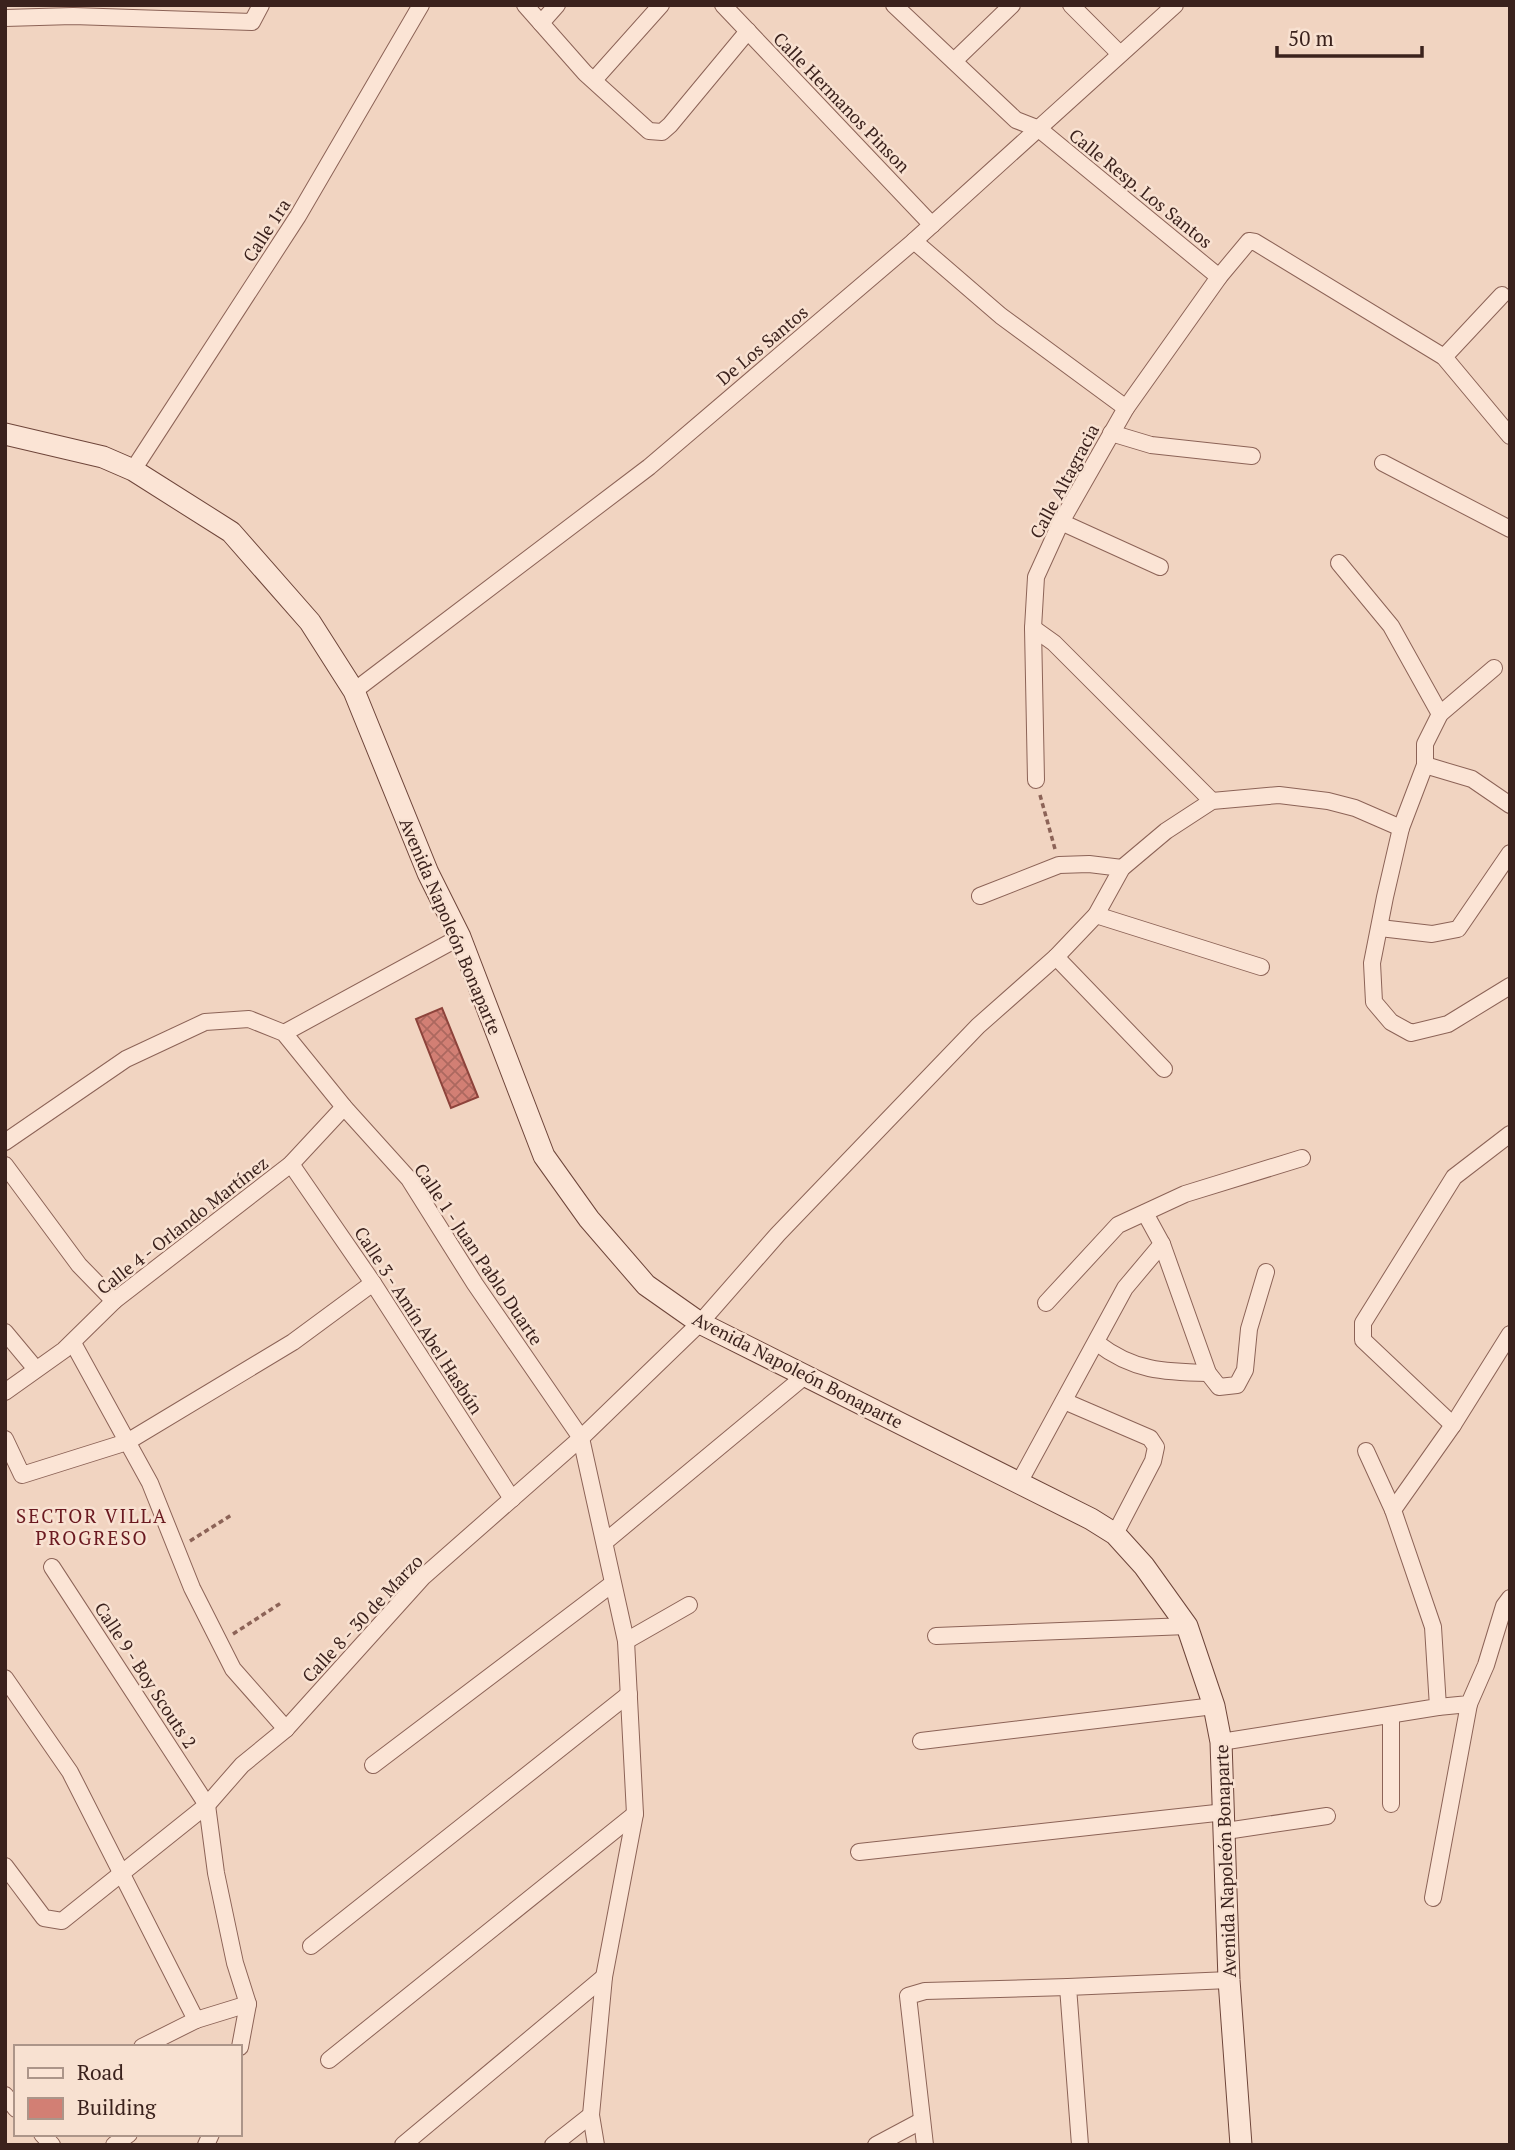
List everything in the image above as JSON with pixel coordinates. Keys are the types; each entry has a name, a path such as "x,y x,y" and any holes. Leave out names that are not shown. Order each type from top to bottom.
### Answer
{"main road":[{"name":"Avenida Napoleón Bonaparte","path":"5,434 103,457 133,470 231,531 310,622 354,691 428,873 460,937 544,1156 589,1219 646,1285 700,1323 1020,1481 1115,1534 1144,1566 1187,1626 1214,1706 1221,1742 1226,1821 1229,1980 1241,2145"}],"street":[{"path":"5,18 73,16 252,22 261,5"},
{"name":"Calle 1ra","path":"133,470 298,216 421,5"},
{"path":"525,5 594,80 649,131 662,132 748,31"},
{"path":"541,23 556,5"},
{"path":"594,80 661,5"},
{"name":"Calle Hermanos Pinson","path":"723,5 932,225"},
{"name":"Calle Resp. Los Santos","path":"894,5 1016,120 1039,129 1219,277"},
{"path":"954,61 1012,5"},
{"path":"1071,5 1120,54"},
{"name":"De Los Santos","path":"354,691 649,467 914,242 1175,5"},
{"name":"Calle Altagracia","path":"1036,780 1033,628 1036,577 1061,522 1126,408 1219,277 1249,241 1255,242 1444,357"},
{"path":"914,242 1001,316 1126,408"},
{"path":"1502,295 1444,357 1510,436"},
{"path":"1111,433 1150,444 1252,456"},
{"path":"1383,463 1510,529"},
{"path":"1061,522 1160,567"},
{"path":"1339,563 1391,626 1440,714"},
{"path":"1033,628 1054,643 1212,801"},
{"path":"1494,668 1440,714 1425,744 1425,765 1401,828 1372,963 1374,1002 1391,1022 1411,1033 1448,1024 1510,986"},
{"path":"1425,765 1472,779 1510,805"},
{"path":"980,896 1059,865 1089,864 1122,868 1166,831 1212,801 1279,795 1328,801 1355,808 1401,828"},
{"path":"1380,928 1432,934 1458,929 1510,853"},
{"name":"Calle 8 - 30 de Marzo","path":"5,1866 44,1919 62,1921 123,1875 207,1805 242,1765 286,1729 423,1577 581,1438 700,1323 778,1234 978,1026 1056,957 1096,915 1122,868"},
{"path":"1096,915 1261,967"},
{"path":"5,1142 126,1059 205,1022 249,1019 284,1033 460,937"},
{"path":"1056,957 1164,1069"},
{"name":"Calle 1 - Juan Pablo Duarte","path":"284,1033 344,1107 409,1179 475,1284 581,1438"},
{"name":"Calle 4 - Orlando Martínez","path":"5,1392 34,1368 72,1343 114,1301 291,1164 344,1107"},
{"path":"1453,1425 1363,1340 1363,1323 1454,1177 1510,1134"},
{"path":"1046,1303 1118,1225 1185,1194 1302,1158"},
{"name":"Calle 3 - Amín Abel Hasbún","path":"291,1164 373,1283 512,1499"},
{"path":"5,1165 79,1265 114,1301"},
{"path":"1145,1213 1162,1244 1208,1373 1219,1387 1237,1385 1245,1370 1249,1329 1266,1272"},
{"path":"1020,1481 1125,1288 1162,1244"},
{"path":"5,1438 22,1475 127,1443 293,1342 373,1283"},
{"path":"5,1332 34,1368"},
{"path":"1393,1510 1453,1425 1510,1334"},
{"path":"72,1343 150,1483 176,1549 233,1669 286,1729"},
{"path":"1097,1343 1115,1357 1156,1371 1208,1373"},
{"path":"606,1541 806,1375"},
{"path":"1065,1401 1150,1438 1156,1447 1153,1461 1115,1534"},
{"path":"581,1438 606,1541 612,1584 626,1641 635,1814 604,1978 591,2115 596,2145"},
{"path":"1366,1451 1393,1510 1433,1627 1438,1707"},
{"name":"Calle 9 - Boy Scouts 2","path":"52,1567 207,1805"},
{"path":"373,1765 612,1584"},
{"path":"1433,1898 1469,1704 1486,1665 1504,1606 1510,1598"},
{"path":"626,1641 688,1605"},
{"path":"936,1636 1187,1626"},
{"path":"5,1678 70,1772 196,2020"},
{"path":"311,1947 629,1693"},
{"path":"1221,1742 1469,1704"},
{"path":"921,1741 1214,1706"},
{"path":"1391,1715 1391,1804"},
{"path":"207,1805 216,1873 234,1963 248,2004 240,2045"},
{"path":"329,2060 635,1814"},
{"path":"859,1852 1226,1821 1327,1816"},
{"path":"403,2145 604,1978"},
{"path":"925,2145 908,1996 925,1991 1229,1980"},
{"path":"1068,1987 1080,2145"},
{"path":"146,2045 196,2020 248,2004"},
{"path":"553,2145 591,2115"},
{"path":"876,2145 921,2121"}],"path":[{"path":"1036,780 1059,865"},
{"path":"176,1549 233,1514"},
{"path":"219,1643 281,1602"}],"building":[{"path":"442,1008 478,1097 451,1108 416,1019"}],"district":[{"name":"SECTOR VILLA PROGRESO","path":"92,1526"}]}
